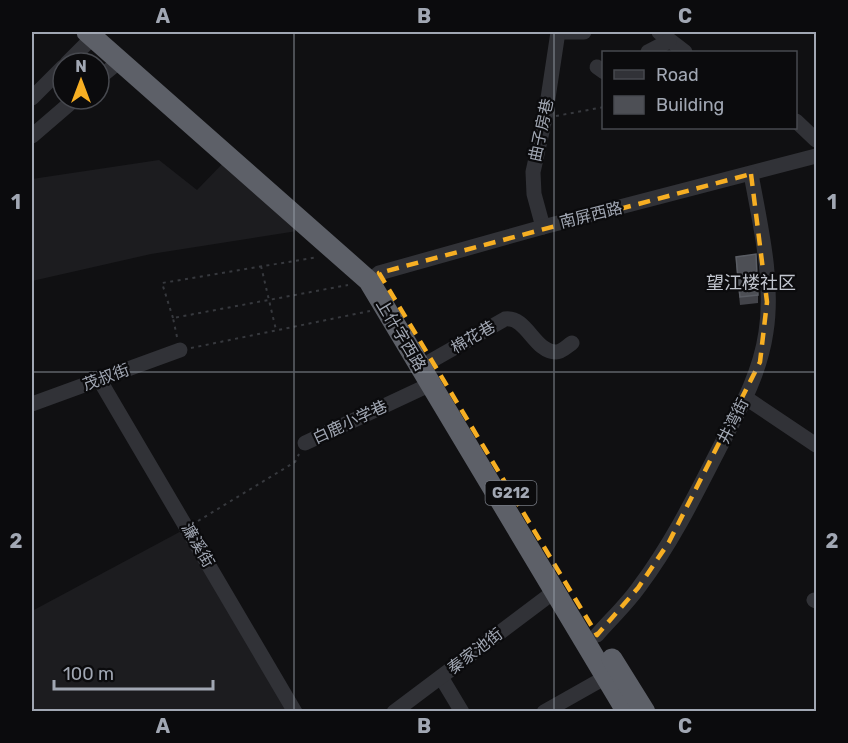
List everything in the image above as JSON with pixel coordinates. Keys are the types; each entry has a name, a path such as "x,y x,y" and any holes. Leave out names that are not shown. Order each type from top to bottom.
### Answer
{"highway":[{"name":"上什字西路","path":"94,33 120,61 338,253 374,277 385,308 627,711"},
{"name":"上什字西路","path":"94,33 374,277 431,361 645,711"}],"street":[{"path":"558,32 584,32"},
{"name":"曲子房巷","path":"543,227 534,194 532,172 545,118 558,32"},
{"path":"78,51 94,33"},
{"path":"649,51 664,36 684,51"},
{"path":"111,68 120,61"},
{"path":"33,94 51,78"},
{"path":"32,136 61,111"},
{"path":"797,123 816,140"},
{"name":"南屏西路","path":"374,277 543,227 816,156"},
{"name":"井湾街","path":"597,635 638,588 669,542 746,398 760,362 766,330 765,261 751,174"},
{"name":"棉花巷","path":"431,361 505,319 516,320 537,341 553,352 559,352 572,343"},
{"name":"茂叔街","path":"32,404 180,350"},
{"name":"濂溪街","path":"99,379 295,711"},
{"name":"白鹿小学巷","path":"304,443 431,384"},
{"path":"746,398 816,445"},
{"name":"秦家池街","path":"394,711 555,591"},
{"path":"544,711 606,676"},
{"path":"441,677 462,711"}],"path":[{"path":"545,118 602,107"},
{"path":"338,253 162,283 180,350 385,308"},
{"path":"261,266 267,300 276,330"},
{"path":"173,318 374,277"},
{"name":"白鹿小学巷","path":"188,528 295,462 304,443"}],"highlighted area":[{"path":"751,174 767,302 760,362 669,542 638,588 597,635 566,585 379,273"}],"shaded area":[{"path":"229,157 310,229 151,254 32,281 32,179 159,160 197,190"},
{"path":"187,528 295,712 32,712 32,611"}],"building":[{"path":"756,254 758,295 740,297 736,257"}],"district":[{"name":"望江楼社区","path":"751,283"}]}
